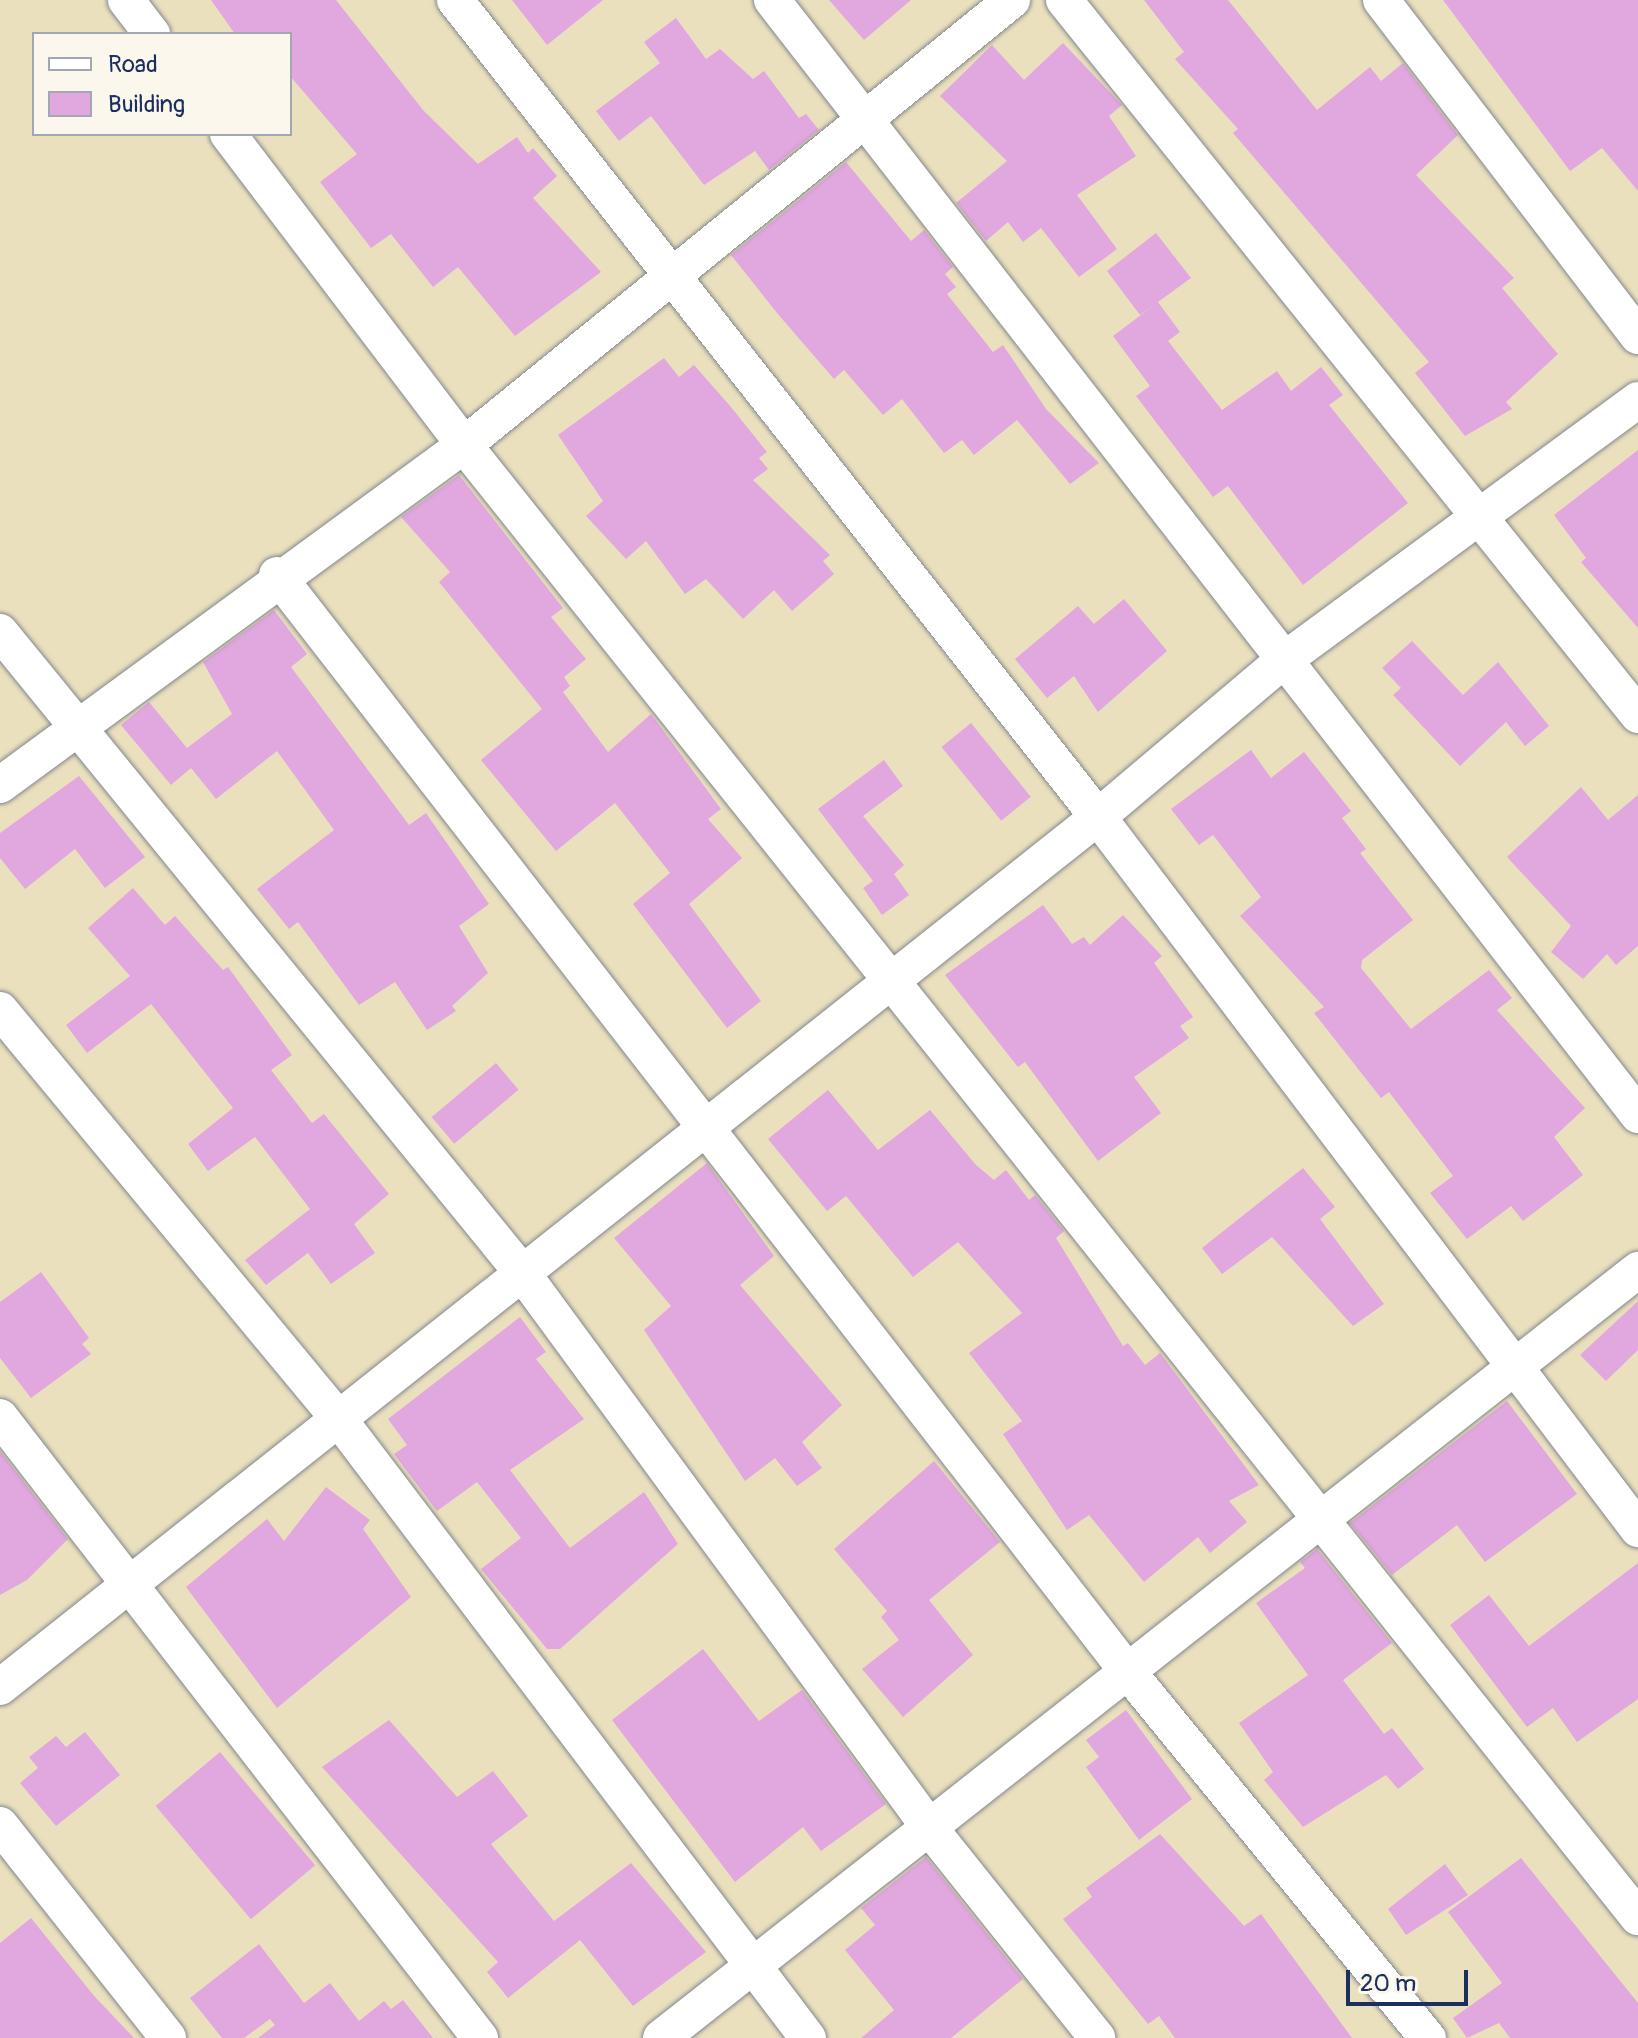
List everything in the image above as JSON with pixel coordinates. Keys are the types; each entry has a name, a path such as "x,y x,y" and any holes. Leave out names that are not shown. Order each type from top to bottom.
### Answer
{"street":[{"path":"126,0 150,32"},
{"path":"455,0 669,279 1098,817 1513,1369 1638,1529"},
{"path":"772,0 1638,1115"},
{"path":"0,785 277,575 464,445 1012,0"},
{"path":"1064,0 1638,715"},
{"path":"1381,0 1638,336"},
{"path":"230,136 464,445 1321,1514 1638,1917"},
{"path":"0,1687 520,1270 705,1129 890,979 1098,817 1284,660 1481,519 1638,400"},
{"path":"277,575 1124,1667 1428,2038"},
{"path":"0,632 75,728 520,1270 932,1831 1097,2038"},
{"path":"0,1010 338,1418 808,2038"},
{"path":"661,2038 752,1965 932,1831 1124,1667 1638,1270"},
{"path":"0,1417 130,1580 480,2038"},
{"path":"0,1825 168,2038"}],"building":[{"path":"211,0 336,0 423,110 478,164 517,137 528,153 533,148 557,176 533,198 601,272 515,336 458,267 433,287 391,234 371,248 320,182 357,154 292,78 292,32 234,32"},
{"path":"512,0 603,0 547,45"},
{"path":"829,0 911,0 864,40"},
{"path":"1144,0 1228,0 1317,110 1370,67 1381,81 1403,63 1458,135 1416,175 1514,278 1502,288 1558,354 1506,402 1512,409 1465,436 1415,373 1429,362 1233,133 1238,129 1175,59 1184,52"},
{"path":"1443,0 1638,0 1638,191 1602,148 1570,171"},
{"path":"676,18 706,59 720,49 753,79 764,71 799,118 806,114 819,130 769,170 755,151 704,185 651,116 619,141 596,111 660,63 644,42"},
{"path":"1063,43 1122,105 1109,116 1136,156 1077,195 1117,249 1079,277 1041,228 1023,242 1008,222 986,241 956,203 1007,161 940,96 992,45 1024,80"},
{"path":"846,162 911,241 924,230 953,267 945,274 956,287 947,294 993,352 1003,345 1046,409 1099,463 1070,484 1017,420 974,455 962,440 944,453 902,399 883,415 844,370 834,379 777,313 731,255"},
{"path":"1156,233 1191,278 1158,302 1180,332 1168,341 1222,410 1277,371 1291,391 1321,367 1343,395 1329,405 1408,503 1303,585 1228,486 1213,497 1136,396 1150,386 1113,336 1157,303 1140,315 1107,271"},
{"path":"664,358 679,377 694,365 731,407 767,452 759,458 768,469 753,480 830,555 823,561 834,574 792,611 774,590 743,619 706,579 685,594 646,541 626,559 586,516 603,501 558,435"},
{"path":"1638,450 1638,628 1581,562 1586,558 1554,515"},
{"path":"459,475 563,608 551,617 586,659 564,677 570,686 563,692 608,752 651,714 721,809 708,819 742,858 689,904 761,1001 727,1028 633,904 670,873 615,803 556,851 481,760 542,709 439,582 450,572 401,517"},
{"path":"1124,599 1167,651 1098,712 1074,676 1047,698 1015,659 1078,606 1094,624"},
{"path":"274,610 307,654 291,667 409,825 426,813 489,904 459,926 488,973 452,1006 456,1011 427,1030 395,982 359,1005 298,922 289,929 257,889 334,830 277,751 216,799 191,768 171,785 121,725 149,702 187,748 232,714 203,662"},
{"path":"1412,641 1463,695 1498,662 1549,726 1525,746 1506,722 1460,766 1393,695 1401,688 1382,668"},
{"path":"971,723 1031,797 1001,821 941,747"},
{"path":"1251,750 1271,778 1304,752 1351,811 1342,818 1366,849 1360,853 1413,920 1362,960 1361,968 1411,1029 1489,970 1512,998 1497,1010 1585,1108 1554,1137 1583,1175 1523,1221 1511,1206 1467,1239 1430,1193 1453,1176 1389,1092 1381,1098 1314,1013 1324,1007 1240,916 1261,897 1213,835 1199,845 1171,809"},
{"path":"884,760 903,786 863,816 904,865 894,874 909,895 882,915 863,888 873,881 818,809"},
{"path":"79,776 145,857 105,888 75,849 25,889 0,858 0,833"},
{"path":"1581,787 1608,820 1638,795 1638,946 1616,965 1607,954 1583,979 1551,952 1571,926 1507,857"},
{"path":"133,888 165,925 175,916 223,970 228,967 292,1055 271,1070 312,1123 324,1114 389,1194 354,1224 375,1253 331,1284 308,1253 266,1285 245,1260 310,1209 255,1137 208,1171 188,1144 233,1108 151,1004 87,1053 66,1025 130,976 88,928"},
{"path":"1043,905 1072,944 1084,937 1090,945 1123,915 1162,956 1154,963 1193,1017 1180,1026 1189,1038 1134,1077 1161,1113 1098,1161 1025,1062 1018,1067 945,975"},
{"path":"496,1063 518,1090 454,1144 432,1117"},
{"path":"828,1090 878,1150 930,1110 976,1165 994,1180 1006,1170 1029,1200 1035,1195 1064,1231 1056,1238 1123,1346 1128,1343 1145,1365 1160,1353 1259,1485 1229,1501 1247,1522 1210,1553 1198,1537 1144,1582 1089,1515 1067,1530 1003,1434 1022,1421 969,1353 1022,1313 958,1242 913,1277 846,1196 827,1211 768,1139"},
{"path":"707,1163 774,1256 740,1285 842,1405 802,1442 822,1468 797,1486 775,1458 745,1481 644,1330 671,1306 614,1238"},
{"path":"1303,1168 1335,1207 1320,1219 1384,1304 1353,1326 1272,1237 1222,1274 1202,1248"},
{"path":"41,1272 89,1338 82,1344 91,1354 31,1398 0,1358 0,1302"},
{"path":"1638,1301 1638,1350 1606,1381 1580,1355"},
{"path":"520,1317 546,1352 536,1359 584,1419 510,1470 570,1548 644,1492 678,1544 560,1649 547,1649 481,1569 521,1538 477,1482 437,1511 394,1454 407,1445 388,1419"},
{"path":"1507,1401 1577,1494 1485,1562 1457,1525 1392,1575 1350,1523"},
{"path":"0,1451 68,1539 27,1580 0,1595"},
{"path":"934,1461 1000,1542 929,1600 973,1655 903,1717 862,1669 899,1640 881,1617 887,1611 834,1549"},
{"path":"326,1487 370,1520 363,1529 411,1597 277,1708 186,1587 267,1519 284,1541"},
{"path":"1317,1549 1392,1643 1343,1680 1384,1734 1392,1728 1424,1769 1398,1789 1386,1775 1303,1827 1264,1780 1273,1772 1239,1723 1308,1675 1256,1603 1305,1568 1300,1562"},
{"path":"1638,1563 1638,1699 1577,1742 1553,1708 1527,1727 1450,1625 1489,1595 1529,1646"},
{"path":"703,1649 759,1721 802,1690 886,1804 821,1851 803,1827 735,1882 612,1720"},
{"path":"1126,1710 1192,1799 1139,1840 1086,1767 1099,1757 1086,1740"},
{"path":"389,1720 457,1797 493,1771 528,1816 491,1844 554,1921 631,1863 706,1952 633,2006 580,1940 508,1998 487,1972 498,1962 322,1767"},
{"path":"85,1732 120,1775 56,1826 20,1783 38,1768 29,1757 56,1736 66,1747"},
{"path":"220,1752 315,1865 251,1919 156,1806"},
{"path":"1160,1834 1244,1926 1261,1914 1352,2038 1175,2038 1159,2016 1148,2024 1063,1919 1092,1897 1086,1888"},
{"path":"926,1857 1023,1979 951,2038 861,2038 894,2010 845,1950 875,1925 861,1908"},
{"path":"1521,1858 1638,2003 1638,2038 1510,2038 1499,2023 1467,2038 1453,2018 1502,1983 1448,1912"},
{"path":"1445,1864 1468,1895 1406,1935 1388,1909"},
{"path":"31,1918 95,1997 134,2038 0,2038 0,1943"},
{"path":"259,1944 304,2003 330,1983 359,2021 384,2001 391,2009 403,2000 433,2038 258,2038 275,2025 270,2019 244,2038 222,2038 190,1998"}]}
